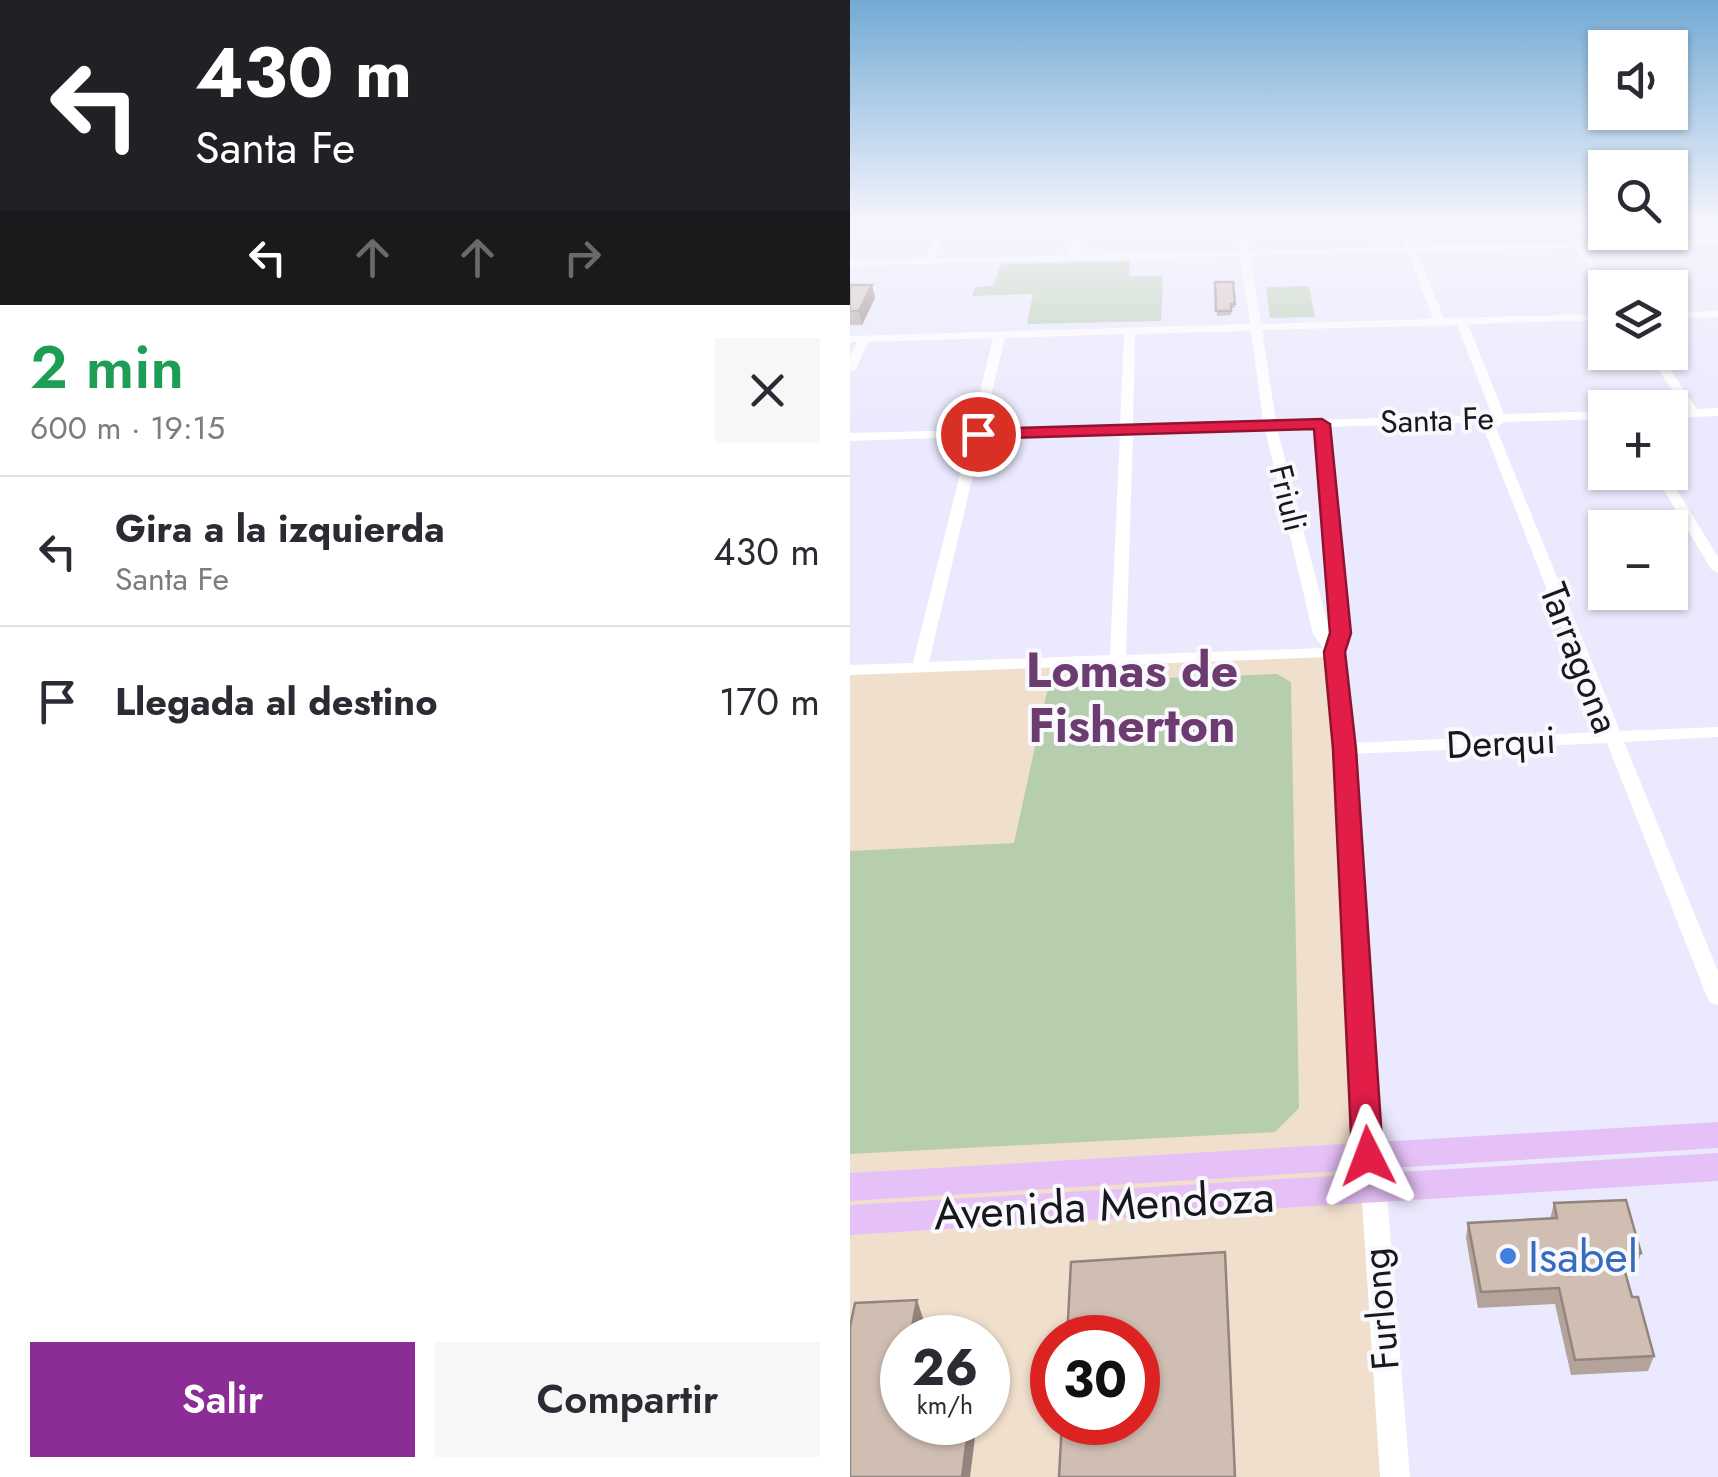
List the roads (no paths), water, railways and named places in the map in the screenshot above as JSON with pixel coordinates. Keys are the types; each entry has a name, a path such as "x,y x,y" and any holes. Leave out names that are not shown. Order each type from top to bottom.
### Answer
{"main road":[{"name":"Avenida Mendoza","path":"850,1187 1718,1136"},
{"name":"Avenida Mendoza","path":"850,1220 1718,1167"}],"street":[{"name":"Friuli","path":"1250,289 1270,425 1321,634 1334,652"},
{"path":"1427,289 1440,322"},
{"path":"1688,315 1718,314"},
{"path":"850,338 1588,317"},
{"name":"Tarragona","path":"1461,321 1500,418 1489,426 1718,997"},
{"path":"1118,660 1130,429 1130,330"},
{"path":"920,668 1000,334"},
{"path":"850,370 864,338"},
{"path":"1664,370 1693,413"},
{"path":"1688,413 1718,412"},
{"name":"Santa Fe","path":"850,438 1588,416"},
{"name":"Furlong","path":"1322,424 1340,633 1334,652 1344,749 1370,1188 1394,1477"},
{"path":"1670,490 1718,570"},
{"path":"850,670 1334,652"},
{"name":"Derqui","path":"1344,749 1718,732"}],"place":[{"name":"Isabel","path":"1508,1256"}],"district":[{"name":"Lomas de Fisherton","path":"1132,698"}]}
